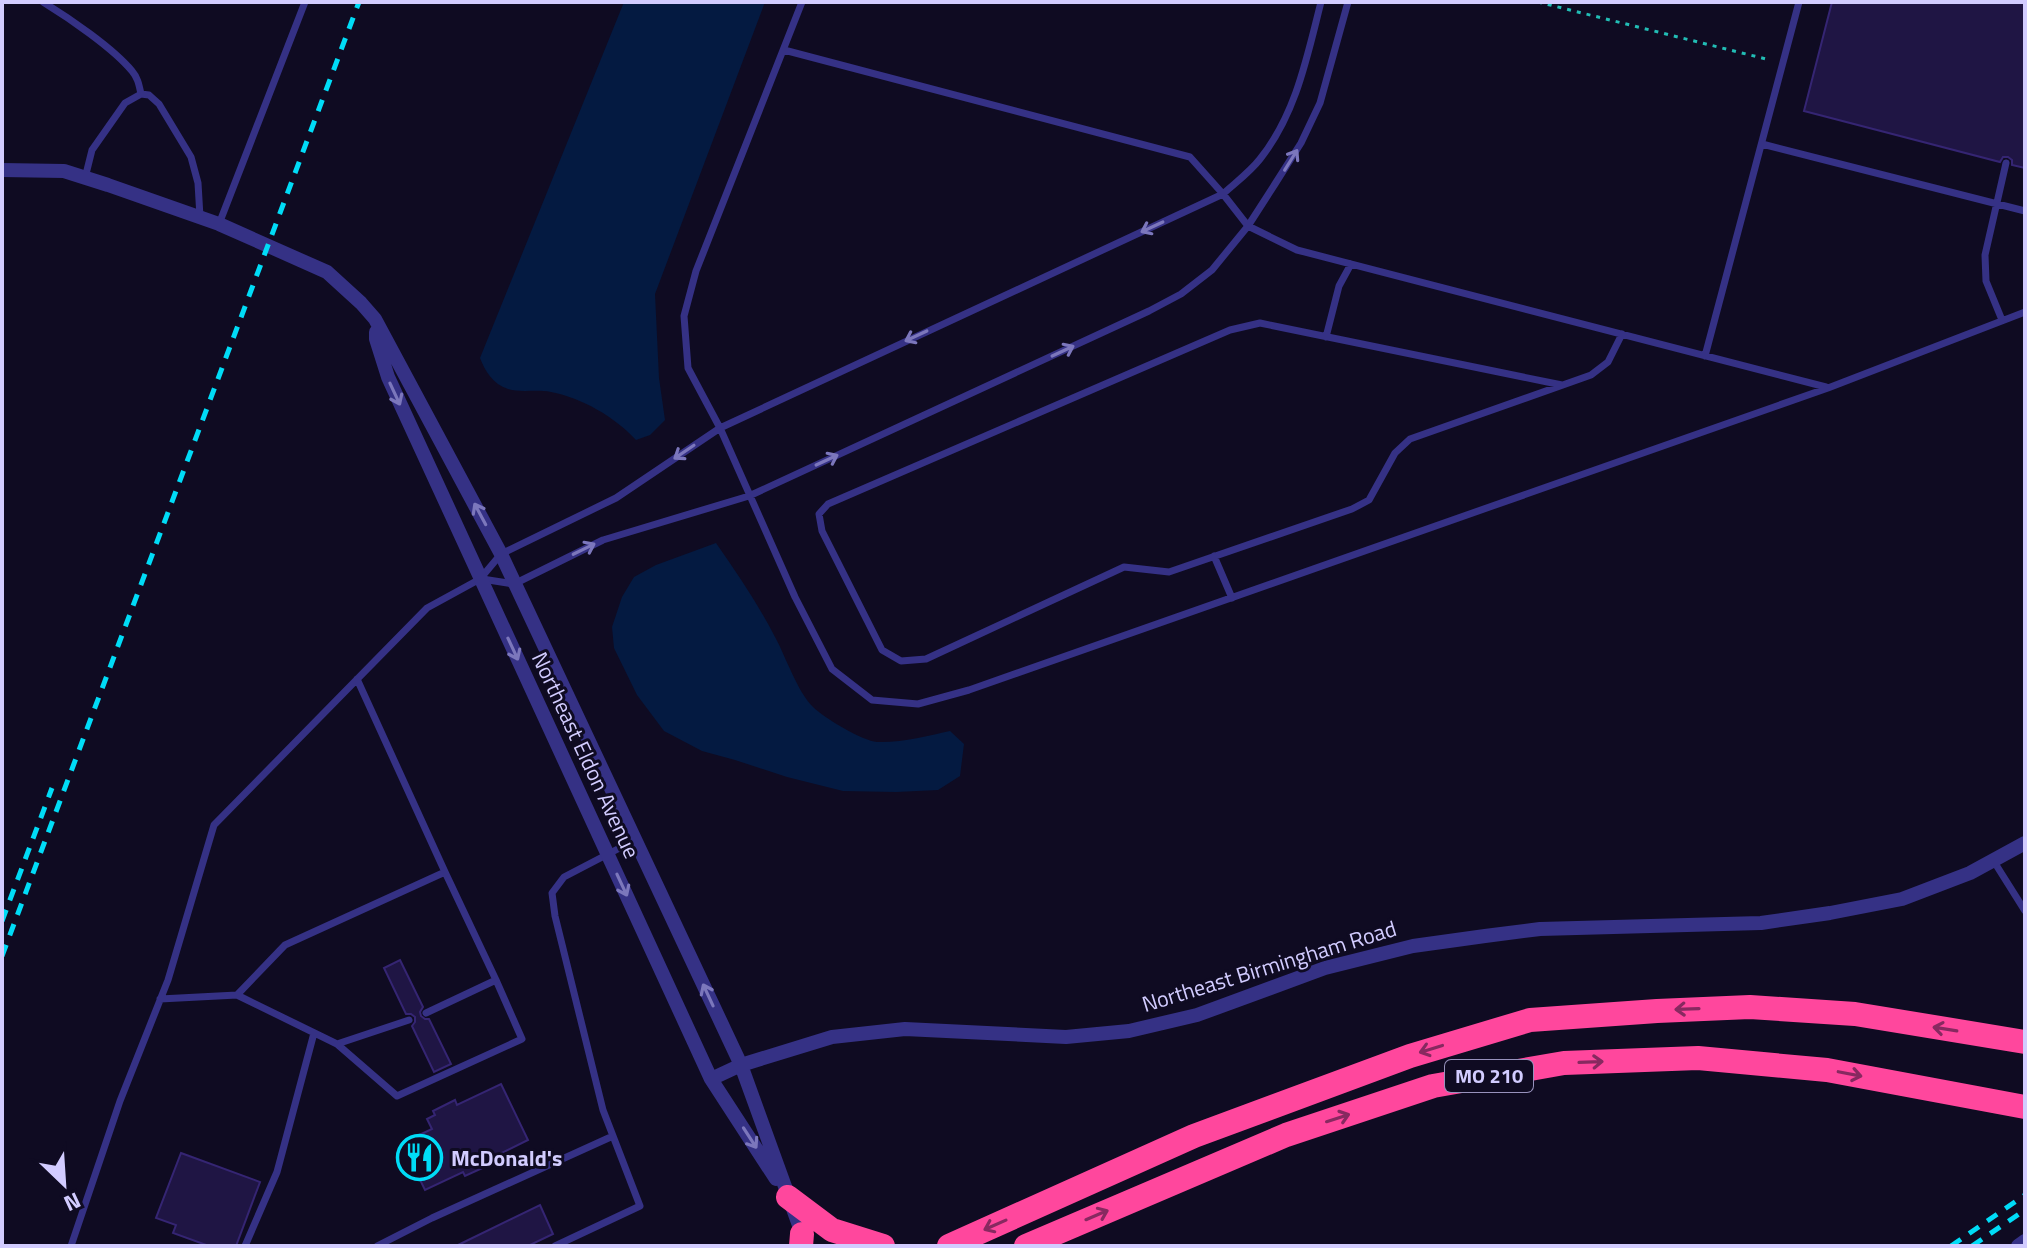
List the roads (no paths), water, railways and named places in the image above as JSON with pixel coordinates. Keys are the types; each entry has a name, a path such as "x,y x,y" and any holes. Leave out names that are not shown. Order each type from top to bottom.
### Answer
{"highway":[{"name":"MO 210","path":"950,1246 1194,1136 1410,1056 1530,1020 1750,1007 1855,1014 2024,1042"},
{"name":"MO 210","path":"1026,1246 1286,1135 1433,1086 1564,1063 1698,1058 1827,1070 2025,1107"},
{"path":"788,1197 832,1230 883,1246"},
{"path":"932,1246 950,1246"}],"street":[{"name":"Northeast Eldon Avenue","path":"2,170 64,171 219,224 327,272 375,319 501,554 741,1065 803,1242"},
{"name":"Northeast Eldon Avenue","path":"375,319 376,339 388,377 711,1079 788,1197"},
{"name":"Northeast Birmingham Road","path":"711,1079 741,1065 832,1037 905,1029 1066,1037 1129,1031 1197,1015 1325,968 1413,946 1540,929 1761,923 1830,913 1902,899 1970,873 2025,843"},
{"path":"2018,1246 2025,1241"}],"lane":[{"path":"43,2 108,48 132,71 141,94"},
{"path":"219,224 305,2"},
{"path":"802,2 696,271 684,316 688,368 720,428 795,597 832,669 872,700 918,704 969,690 1828,388 2025,312"},
{"path":"71,1246 120,1101 160,999 214,825 427,608 480,579 501,554 616,498 720,428 1223,194 1259,161 1279,130 1294,99 1321,2"},
{"path":"480,579 514,584 603,540 749,496 1181,294 1212,270 1248,226 1301,143 1320,103 1348,2"},
{"path":"1705,356 1799,2"},
{"path":"784,50 1190,157 1248,226 1297,250 1828,388"},
{"path":"85,178 92,150 125,103 141,94 149,95 159,104 191,157 198,183 200,217"},
{"path":"1762,144 2025,211"},
{"path":"2002,320 1986,281 1985,255 2006,163"},
{"path":"1326,337 1339,286 1351,264"},
{"path":"1562,385 1260,323 1230,330 828,504 819,514 822,531 882,650 901,661 926,659 1124,567 1169,572 1352,509 1369,500 1395,453 1410,439 1591,375 1608,362 1622,334"},
{"path":"1214,556 1232,598"},
{"path":"160,999 237,995 337,1044 397,1096 522,1039 357,679"},
{"path":"555,1246 640,1206 600,1096 552,893 564,877 635,840"},
{"path":"1993,860 2025,911"},
{"path":"237,995 285,945 445,872"},
{"path":"426,1013 496,980"},
{"path":"337,1044 409,1020"},
{"path":"245,1246 277,1172 314,1033"},
{"path":"377,1246 613,1136"}],"water":[{"path":"624,2 765,2 655,294 659,378 665,420 650,435 636,440 608,416 574,399 551,392 518,391 503,387 490,376 480,358"},
{"path":"716,543 762,613 797,683 813,707 844,728 877,742 950,731 964,744 960,776 938,790 843,791 702,751 664,731 637,695 614,648 612,627 622,597 634,577 656,565"}],"railway":[{"path":"2,956 359,2"},
{"path":"2,921 52,788"},
{"path":"1951,1246 2025,1195"},
{"path":"1972,1246 2025,1210"}],"place":[{"name":"McDonald's","path":"420,1158"}]}
